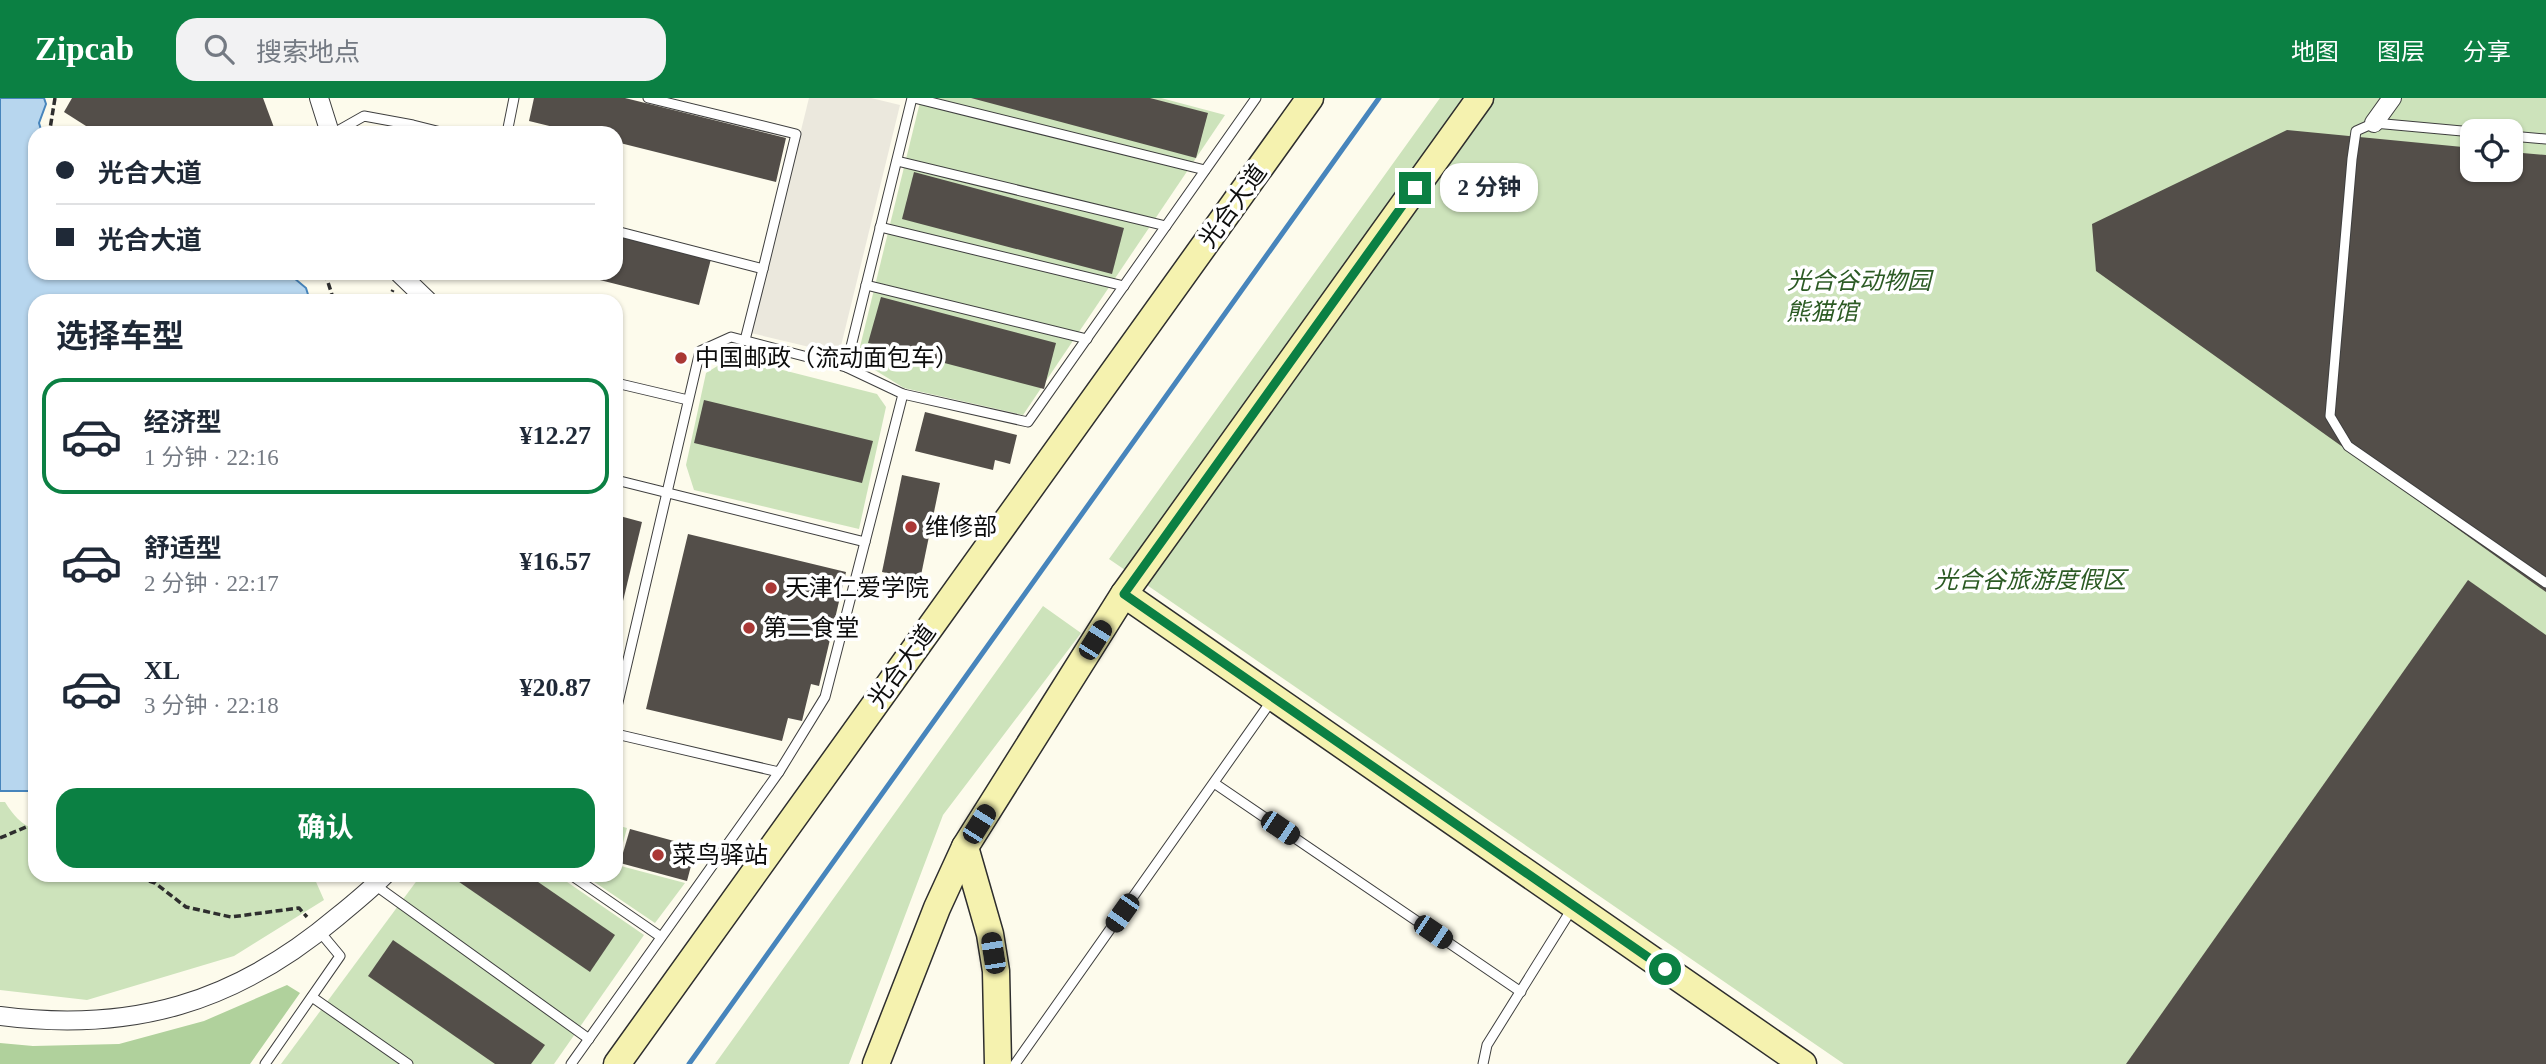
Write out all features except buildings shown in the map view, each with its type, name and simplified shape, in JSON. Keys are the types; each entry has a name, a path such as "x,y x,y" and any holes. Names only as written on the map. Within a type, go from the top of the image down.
{"street":[{"path":"319,98 329,126"},
{"name":"光合大道","path":"617,1064 1310,98"},
{"path":"876,1064 937,908 965,847 1124,594 1480,98"},
{"path":"2374,123 2392,98"},
{"path":"406,280 421,294"},
{"path":"1124,594 1803,1064"},
{"path":"965,847 992,946 999,1018 998,1064"},
{"path":"0,1016 89,1021 139,1015 204,998 257,975 320,932 378,882"}],"lane":[{"path":"508,126 514,98"},
{"path":"648,98 796,134 745,340"},
{"path":"846,367 913,98 1205,170"},
{"path":"623,681 699,351 731,337 745,340 846,367 903,394 1028,422 1255,98"},
{"path":"345,126 364,116 412,126"},
{"path":"2460,131 2374,123 2356,131 2330,416 2348,446 2546,583"},
{"path":"2523,136 2546,139"},
{"path":"897,161 1166,226"},
{"path":"880,227 1124,286"},
{"path":"623,233 763,269"},
{"path":"866,285 1087,339"},
{"path":"623,385 688,400"},
{"path":"571,1064 779,772 825,697 903,394"},
{"path":"623,482 865,542"},
{"path":"1015,1064 1273,698"},
{"path":"623,736 779,772"},
{"path":"1214,783 1521,992"},
{"path":"383,882 589,1038"},
{"path":"581,882 661,937"},
{"path":"1483,1064 1487,1045 1574,906"},
{"path":"265,1064 340,957 320,932"},
{"path":"312,997 408,1064"}],"path":[{"path":"51,126 55,98"},
{"path":"0,838 26,827"},
{"path":"152,882 186,907 231,917 299,908 320,932"}],"green space":[{"path":"921,98 1161,98 1225,115 1023,415 904,388 857,359"},
{"name":"光合谷旅游度假区","path":"1440,98 2546,98 2546,1064 1844,1064 1109,559"},
{"path":"732,357 877,394 886,407 859,529 694,490 686,465 706,373"},
{"path":"1043,606 1081,633 943,815 849,1064 715,1064"},
{"path":"0,802 5,802 18,819 28,826 28,882 316,882 324,900 234,956 87,1000 0,990"},
{"path":"623,827 627,828 623,843"},
{"path":"623,867 685,883 655,923 594,882 623,882"},
{"path":"416,882 567,882 644,935 554,1064 281,1064"},
{"path":"287,985 300,993 250,1064 0,1064 0,1043 33,1046 119,1044 204,1021"}],"shaded area":[{"path":"809,98 871,98 900,105 839,354 751,333"}],"water":[{"path":"0,98 44,98 46,104 40,126 28,126 28,280 296,280 306,288 308,294 28,294 28,791 0,791"}],"waterway":[{"path":"689,1064 1379,98"}],"place":[{"name":"中国邮政（流动面包车）","path":"681,358"},
{"name":"维修部","path":"911,527"},
{"name":"天津仁爱学院","path":"771,588"},
{"name":"第二食堂","path":"749,628"},
{"name":"菜鸟驿站","path":"658,855"}],"route":[{"path":"1415,188 1124,594 1665,969"}],"park label":[{"name":"光合谷动物园","path":"1859,281"},
{"name":"熊猫馆","path":"1822,312"}]}
